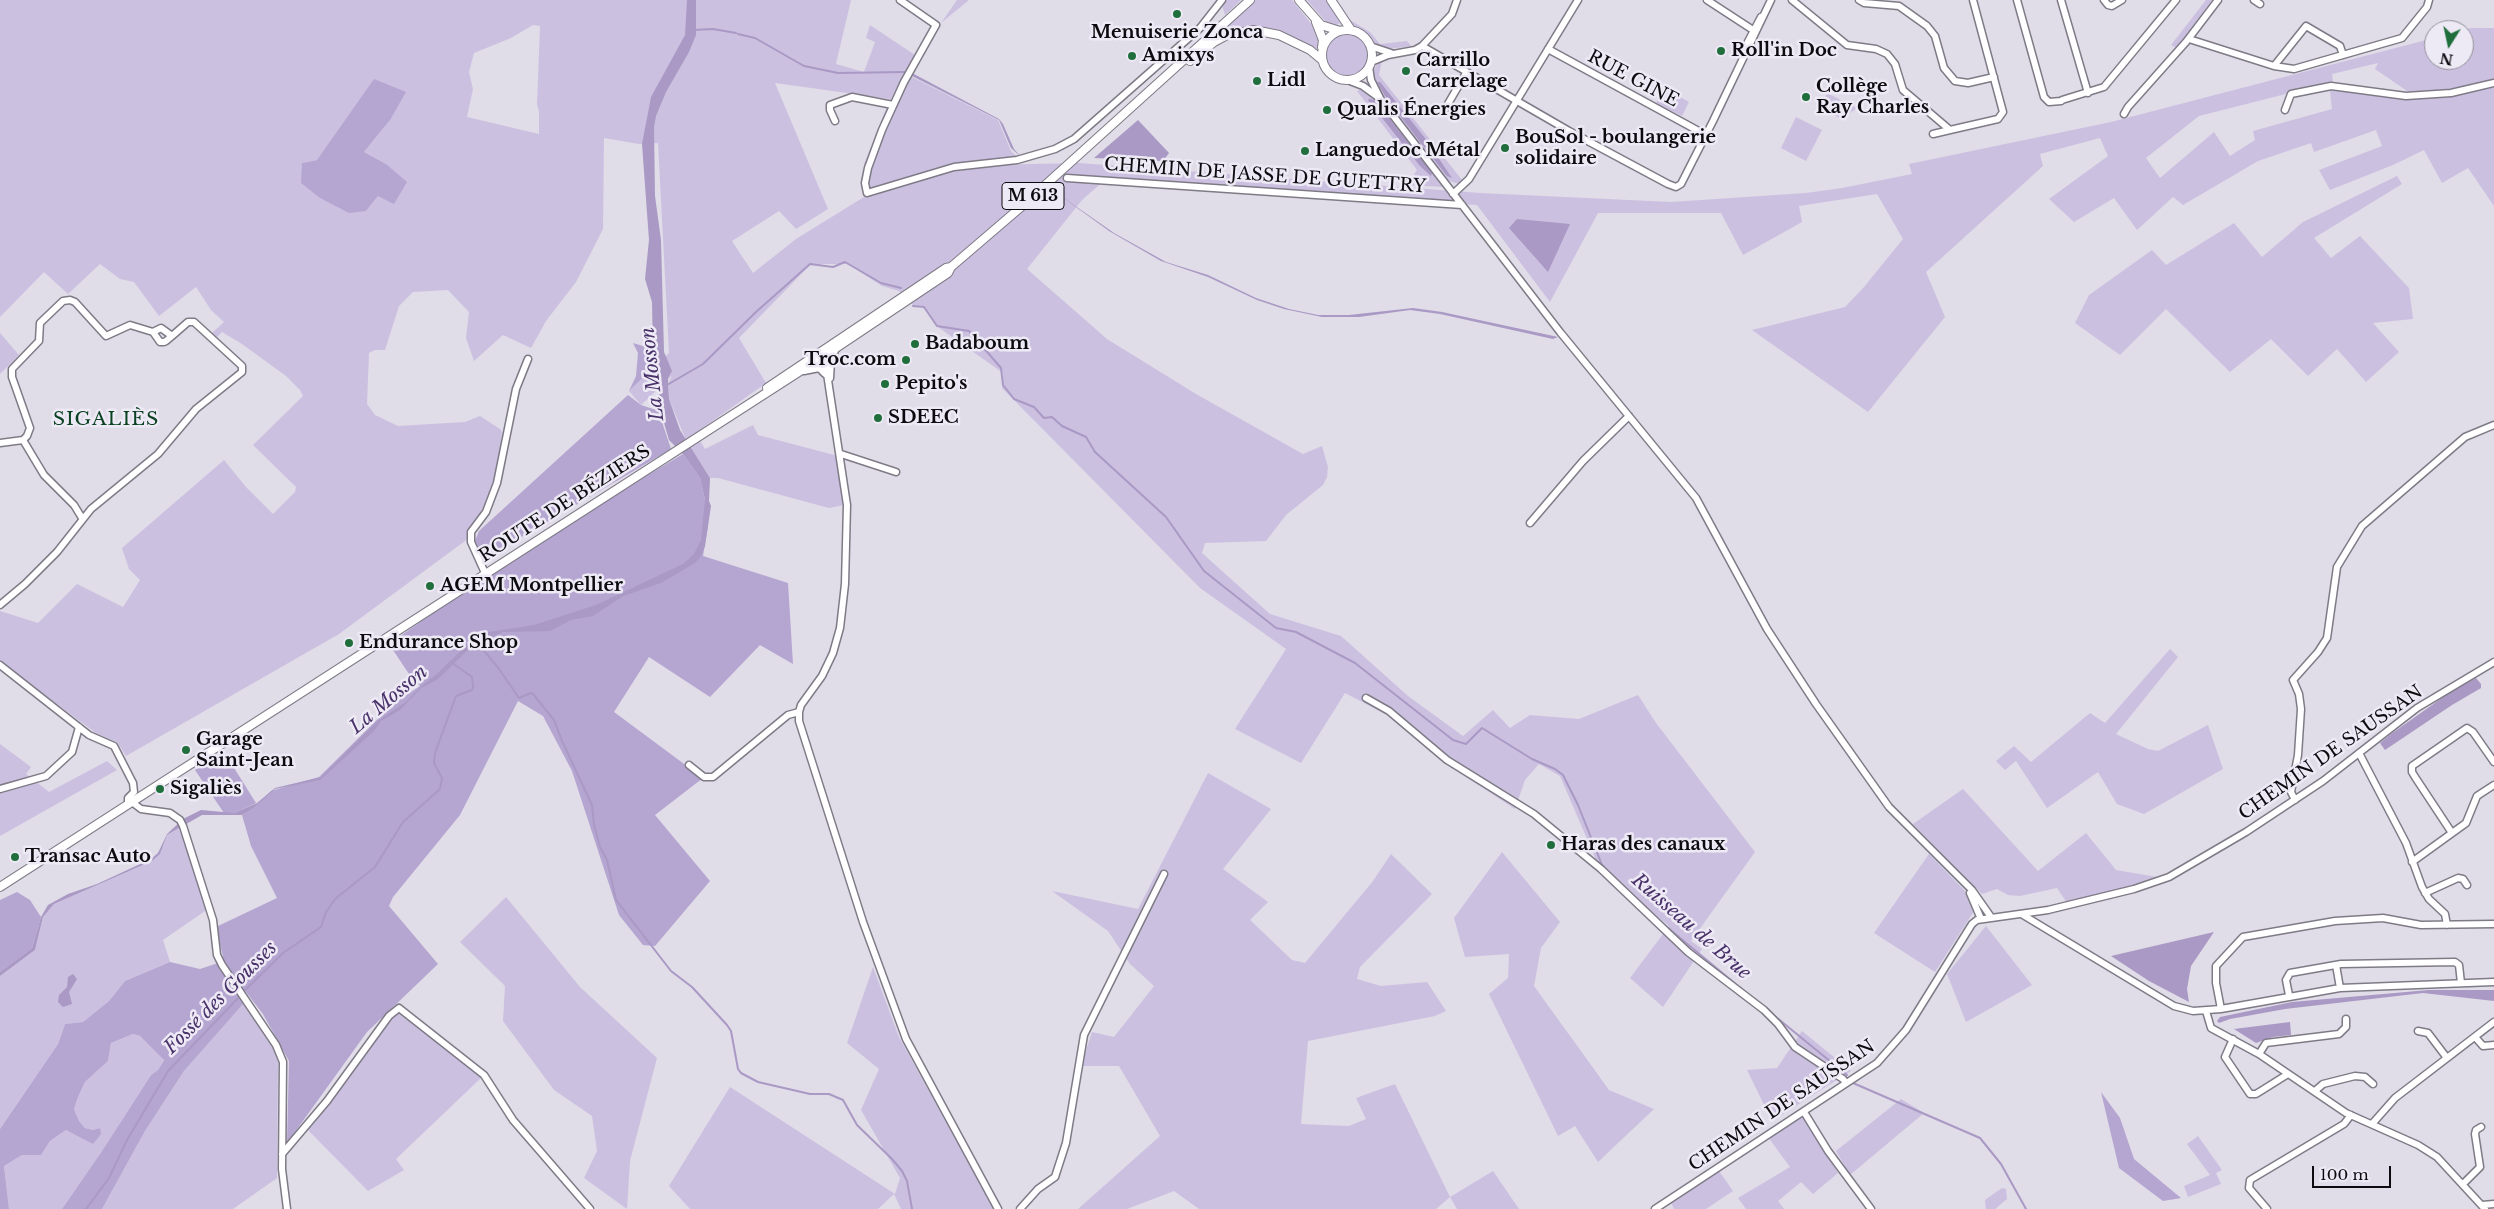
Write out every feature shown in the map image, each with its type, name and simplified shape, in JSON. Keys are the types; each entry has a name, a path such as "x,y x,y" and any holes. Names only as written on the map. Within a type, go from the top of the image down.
{"main road":[{"name":"M 613","path":"746,405 797,374 948,273 951,267 1250,0"},
{"path":"1299,0 1326,28 1340,31 1350,30"},
{"path":"1313,16 1321,33 1322,60 1327,72 1334,77 1350,81 1364,74 1370,65 1370,46 1366,38 1350,30 1331,0"},
{"name":"M 613","path":"1113,124 1208,46 1227,35 1242,30 1265,31 1310,50 1322,60"},
{"path":"1322,48 1326,40 1340,31"},
{"name":"M 613","path":"746,405 767,387 826,355 946,268 951,267"},
{"name":"ROUTE DE BÉZIERS","path":"0,887 746,405"}],"street":[{"path":"900,0 936,25 893,105 868,168 865,183 867,193 954,167 1016,160 1055,149 1074,139 1200,28 1222,0"},
{"path":"1457,0 1452,14 1422,46 1415,50 1395,54 1370,65 1371,80 1381,100 1587,366 1696,498 1767,629 1816,704 1889,807 1972,890 1991,917"},
{"path":"1453,194 1469,179 1578,0"},
{"path":"1707,0 1754,30"},
{"path":"1706,132 1709,120 1771,0"},
{"path":"1859,0 1864,3 1900,6 1928,26 1935,36 1944,68 1955,81 1968,84 1994,77"},
{"path":"1933,134 2002,116 1994,77 1973,0"},
{"path":"2017,0 2047,101 2053,103 2104,87 2176,0"},
{"path":"2061,0 2088,93"},
{"path":"2104,0 2108,5 2112,6 2122,0"},
{"path":"2124,114 2128,107 2189,39 2218,0"},
{"path":"2189,39 2274,66 2294,69 2402,38 2427,6 2429,0"},
{"path":"1796,1 1847,45 1876,49 1888,54 1895,64 1903,90 1950,130"},
{"path":"1422,46 1516,101 1676,187 1680,184 1761,25 1766,10"},
{"path":"2274,66 2302,28 2306,26 2340,46 2342,55"},
{"path":"1370,46 1395,54"},
{"name":"RUE GINE","path":"1548,49 1706,132"},
{"path":"1444,110 1466,73"},
{"path":"1350,81 1368,89 1381,100"},
{"path":"2285,110 2291,94 2332,86 2406,96 2451,93 2494,83"},
{"path":"835,121 830,105 852,97 893,105"},
{"name":"CHEMIN DE JASSE DE GUETTRY","path":"1067,178 1462,205"},
{"path":"0,442 23,440 27,436 30,428 14,382 12,370 39,341 40,323 63,301 70,300 86,312 106,336 126,326 134,326 153,332 161,328 172,336"},
{"path":"0,605 25,584 57,552 82,518 110,492 161,452 196,409 242,372 242,366 194,322 188,322 162,342 155,337 153,332"},
{"path":"826,355 847,505 845,584 840,628 832,653 798,712 804,742 862,922 906,1039 998,1209"},
{"path":"485,573 471,542 471,532 486,512 497,483 516,389 528,359"},
{"path":"797,374 819,368 823,370 830,387"},
{"path":"1530,523 1583,462 1629,416"},
{"path":"2295,800 2292,792 2301,709 2299,694 2293,680 2318,652 2326,638 2337,567 2362,526 2461,440 2494,425"},
{"path":"23,440 44,475 74,505 82,518"},
{"path":"840,454 896,472"},
{"name":"CHEMIN DE SAUSSAN","path":"1655,1209 1877,1063 1906,1030 1972,924 1981,919 1991,917 2028,917 2041,912 2134,889 2169,877 2295,800 2418,708 2494,662"},
{"path":"0,666 89,735 110,742 116,748 133,784 134,792 128,798 130,803 141,809 170,813 182,823 213,920 217,955 276,1045 282,1062 282,1154 286,1209"},
{"path":"1366,698 1389,711 1447,760 1534,814 1602,869 1688,952 1764,1010 1778,1024 1795,1047 1843,1079 1846,1083"},
{"path":"689,765 704,777 713,777 788,714 798,712"},
{"path":"0,789 46,776 72,752 80,727"},
{"path":"2452,833 2412,772 2412,766 2467,728 2473,732 2494,762"},
{"path":"2358,753 2379,796 2400,830 2425,893 2445,914 2447,925"},
{"path":"2412,862 2468,821 2477,796 2494,785"},
{"path":"1020,1209 1055,1176 1066,1143 1084,1035 1164,874"},
{"path":"1958,878 1971,896 1981,919"},
{"path":"2425,893 2458,878 2463,879 2467,885"},
{"path":"2028,917 2041,912"},
{"path":"2028,917 2174,1006 2206,1011 2289,995 2340,988 2494,982"},
{"path":"2221,1009 2216,983 2216,966 2243,937 2336,921 2383,918 2421,925 2494,924"},
{"path":"2289,995 2286,980 2290,974 2336,965 2455,962 2459,965 2461,983"},
{"path":"2336,965 2340,988"},
{"path":"282,1154 327,1101 388,1016 399,1008 484,1075 513,1120 590,1209"},
{"path":"2206,1011 2212,1028 2259,1054 2351,1115 2428,1151 2444,1162 2464,1183 2482,1208 2494,1204"},
{"path":"2259,1054 2266,1043 2338,1034 2346,1027 2346,1019"},
{"path":"2372,1124 2395,1098 2494,1022"},
{"path":"2418,1030 2428,1033 2447,1058"},
{"path":"2475,1037 2483,1046 2494,1045"},
{"path":"2233,1039 2225,1057 2250,1094 2256,1094 2288,1074"},
{"path":"2314,1091 2323,1084 2355,1076 2365,1077 2373,1084"},
{"path":"1804,1112 1828,1150 1871,1209"},
{"path":"2267,1209 2258,1206 2248,1183 2344,1124 2351,1115"},
{"path":"2464,1183 2480,1167 2475,1134 2476,1130 2481,1127"}],"shaded area":[{"path":"0,0 851,0 836,64 864,72 875,42 866,38 870,25 915,55 891,99 899,97 910,76 998,120 1011,151 1018,158 952,164 864,192 864,164 890,99 775,83 828,209 796,229 779,211 732,241 753,273 796,239 864,197 942,173 986,165 1079,163 1480,193 1671,202 1806,193 1912,174 1909,164 2111,122 2424,41 2424,70 2474,70 2474,28 2494,28 2494,206 2468,168 2442,183 2424,150 2393,165 2330,190 2319,170 2382,146 2376,130 2314,152 2311,143 2258,161 2183,205 2173,197 2137,230 2114,198 2074,222 2049,199 2108,156 2100,138 2040,154 2043,166 1926,272 1945,317 1868,412 1752,330 1845,307 1864,287 1903,239 1877,194 1799,206 1802,222 1743,255 1721,213 1598,213 1550,302 1477,205 1107,178 1082,200 1027,269 1107,339 1196,394 1303,454 1322,446 1328,467 1327,477 1323,485 1286,515 1266,541 1205,543 1202,553 1270,614 1341,636 1408,696 1463,736 1493,710 1510,728 1530,715 1579,719 1638,695 1656,723 1755,852 1691,941 1702,949 1663,1007 1630,978 1669,926 1638,901 1597,862 1560,776 1539,764 1525,780 1515,809 1443,762 1387,715 1345,693 1301,763 1235,729 1286,649 1200,588 1002,388 1003,373 938,327 922,306 914,306 899,291 882,286 848,264 811,264 739,338 766,383 686,440 669,399 669,382 672,376 641,405 629,391 669,353 658,143 639,144 604,138 603,229 576,282 546,321 531,348 503,335 474,361 466,338 469,312 448,290 413,292 399,306 385,350 375,350 369,353 367,404 375,415 398,426 465,422 480,416 502,432 497,483 486,512 465,541 339,634 126,756 117,742 96,733 0,662 0,611 38,623 77,584 123,607 140,580 129,569 122,548 224,460 246,487 273,514 295,492 296,487 253,445 303,396 300,390 286,376 242,344 222,332 217,337 212,333 224,322 211,310 196,287 159,316 134,282 120,279 100,264 68,294 44,272 0,317","holes":["533,25 540,26 537,104 539,134 467,117 473,89 469,72 474,53 511,38","2378,63 2375,69 2410,93 2333,82 2332,74","2329,83 2332,109 2253,131 2255,140 2230,156 2214,132 2160,178 2146,158 2199,116","390,120 364,152 386,164 378,196 366,211 320,198 302,163 317,160"]},
{"path":"687,0 696,0 696,35 689,52 666,92 656,116 654,127 655,196 661,240 664,352 672,371 668,378 669,399 680,430 710,478 709,501 711,506 705,546 701,556 695,563 661,583 623,596 593,616 571,620 550,631 503,632 473,645 437,680 421,688 400,710 381,721 374,731 320,780 275,789 250,811 242,815 202,815 167,835 160,854 152,861 54,904 43,917 35,950 0,976 0,972 32,948 41,917 48,905 68,894 97,884 151,859 158,853 167,834 183,819 201,810 234,813 257,803 275,788 321,777 376,722 407,701 471,641 489,632 534,625 596,605 683,564 694,554 701,540 705,500 700,478 683,454 669,440 660,409 659,385 653,351 652,302 645,279 649,240 642,144 651,97 685,35"},
{"path":"957,0 969,0 941,23"},
{"path":"1226,0 1241,0 1225,15 1222,5"},
{"path":"1254,0 1292,0 1313,26 1318,38 1317,49 1266,28 1234,30 1218,36 1217,34 1220,31"},
{"path":"1307,0 1327,0 1340,23 1335,26 1327,23"},
{"path":"2206,0 2212,0 2176,48 2171,45"},
{"path":"1342,7 1350,20 1370,32 1380,44 1407,41 1411,46 1389,49 1377,47 1369,35 1351,26 1340,8"},
{"path":"1347,34 1362,40 1368,55 1362,70 1347,76 1332,70 1326,55 1332,40"},
{"path":"1382,60 1379,75 1462,180 1459,184 1446,180 1383,97 1374,80 1373,69"},
{"path":"912,73 999,119 1014,149 1021,157 1011,148 999,120 910,75"},
{"path":"374,79 406,92 390,120 364,152 386,164 407,182 394,204 378,196 366,211 349,213 320,198 301,183 302,163 317,160"},
{"path":"1377,82 1380,82 1425,138 1452,178 1447,176 1420,142 1385,96"},
{"path":"1664,88 1689,102 1682,116 1656,103"},
{"path":"1363,89 1377,101 1445,187 1407,185 1417,170 1357,91"},
{"path":"1827,93 1857,108 1842,119 1820,108"},
{"path":"1369,99 1374,100 1385,113 1432,173 1431,176 1420,166"},
{"path":"1796,117 1822,130 1806,161 1781,148"},
{"path":"1138,120 1169,153 1163,161 1094,158"},
{"path":"2397,176 2402,184 2314,238 2331,258 2360,236 2409,288 2413,319 2373,323 2399,352 2366,382 2337,349 2308,376 2271,339 2230,372 2166,309 2120,355 2075,323 2089,295 2152,250 2166,265 2234,223 2262,257 2303,222"},
{"path":"1051,189 1114,233 1166,262 1208,275 1256,298 1289,309 1318,315 1349,315 1413,308 1442,312 1558,337 1553,339 1440,314 1410,310 1359,317 1322,317 1284,309 1257,300 1208,277 1161,261 1109,231"},
{"path":"1517,219 1570,224 1548,272 1509,228"},
{"path":"0,333 19,355 0,374"},
{"path":"633,343 643,346 653,343 654,367 629,391 636,376 638,353"},
{"path":"628,395 641,405 662,412 661,419 671,449 484,559 475,541 479,531"},
{"path":"753,425 758,435 838,456 844,505 829,508 718,478 710,478 690,446 699,439 705,449"},
{"path":"683,454 700,478 705,500 708,526 703,556 788,583 793,664 760,645 710,697 649,657 614,712 703,778 655,815 710,881 655,946 643,945 619,915 572,771 543,716 518,701 460,815 393,897 389,906 438,964 367,1032 287,1143 289,1061 263,1014 225,965 216,927 277,898 251,846 242,815 250,811 271,791 319,777 393,704 420,686 409,674 389,644 485,573"},
{"path":"2170,649 2178,657 2116,734 2148,749 2158,751 2208,725 2223,769 2144,814 2117,804 2098,772 2047,808 2016,761 2005,770 1996,761 2014,746 2031,762 2090,713 2105,723"},
{"path":"2476,678 2481,684 2481,688 2385,750 2380,743 2391,734 2449,693"},
{"path":"0,744 31,767 26,774 49,792 107,761 117,770 0,836"},
{"path":"224,752 256,803 234,813 224,813 195,770"},
{"path":"1208,773 1271,809 1223,869 1268,902 1250,920 1292,960 1305,963 1373,881 1391,854 1432,894 1360,967 1357,979 1381,986 1427,982 1446,1011 1435,1016 1308,1041 1301,1124 1349,1126 1366,1119 1356,1098 1395,1084 1450,1197 1436,1209 1199,1209 1174,1191 1127,1209 1078,1209 1160,1136 1119,1066 1081,1066 1092,1032 1114,1037 1154,986 1130,964 1108,931 1052,891 1138,909"},
{"path":"1963,789 2038,871 2086,833 2116,870 2157,877 2108,893 2067,903 2057,888 2020,896 2008,895 1997,889 1982,894 1913,824"},
{"path":"180,828 208,909 163,940 170,962 125,981 109,1001 83,1022 65,1024 58,1044 0,1129 0,976 35,950 43,917 54,904 152,861 160,854 167,835"},
{"path":"1502,852 1560,922 1541,948 1534,986 1609,1090 1654,1109 1598,1162 1575,1126 1558,1136 1489,994 1508,978 1509,954 1465,957 1454,918"},
{"path":"1929,854 1965,891 1974,911 1935,972 1874,933"},
{"path":"17,892 30,900 41,917 32,948 0,972 0,900"},
{"path":"506,897 580,987 657,1058 630,1161 627,1209 584,1178 597,1151 592,1116 554,1090 503,1021 505,986 460,942"},
{"path":"1986,926 2032,985 1966,1022 1947,974"},
{"path":"2214,932 2191,966 2187,989 2189,1002 2149,981 2111,956"},
{"path":"170,962 200,969 218,963 244,1003 184,1071 145,1131 102,1209 62,1209 151,1075 158,1070 164,1060 140,1036 133,1034 111,1043 108,1061 85,1082 74,1109 79,1121 85,1128 93,1130 100,1128 101,1134 93,1144 66,1130 50,1141 41,1155 22,1155 4,1166 9,1209 0,1209 0,1129 58,1044 65,1024 83,1022 109,1001 125,981"},
{"path":"873,967 899,1037 994,1209 901,1209 894,1194 878,1209 690,1209 669,1186 730,1087 895,1194 900,1178 861,1110 879,1069 847,1043"},
{"path":"73,974 77,979 69,992 72,1004 63,1007 58,1002 59,995 67,987 68,977"},
{"path":"2429,990 2494,990 2494,1001 2423,993 2285,1009 2230,1019 2219,1023 2217,1021 2220,1017 2292,1002"},
{"path":"244,1003 272,1044 278,1062 277,1178 233,1209 102,1209 145,1131 184,1071"},
{"path":"394,1014 404,1014 482,1077 396,1159 404,1170 368,1191 307,1129"},
{"path":"2290,1022 2291,1035 2273,1037 2256,1043 2234,1029"},
{"path":"1802,1031 1851,1071 1772,1121 1747,1070 1777,1068"},
{"path":"133,1034 140,1036 164,1059 158,1070 151,1075 62,1209 9,1209 4,1166 22,1155 41,1155 50,1141 66,1130 93,1143 100,1128 93,1130 85,1128 79,1121 74,1109 78,1097 85,1082 108,1061 111,1043"},
{"path":"2101,1092 2120,1118 2134,1159 2181,1198 2163,1201 2119,1168"},
{"path":"1901,1099 1924,1113 1850,1175 1836,1151"},
{"path":"1802,1115 1838,1173 1813,1194 1801,1182 1778,1201 1784,1209 1746,1209 1738,1198 1790,1167 1768,1137"},
{"path":"2198,1136 2222,1170 2216,1173 2221,1184 2188,1197 2184,1186 2210,1175 2187,1144"},
{"path":"1493,1171 1519,1209 1457,1209 1450,1197"},
{"path":"1719,1171 1733,1191 1706,1209 1674,1209 1671,1203"},
{"path":"2002,1188 2006,1189 2007,1199 1995,1209 1986,1209 1985,1200"}],"waterway":[{"path":"693,30 713,29 736,33"},
{"path":"738,34 755,38 804,66 838,73 905,72"},
{"name":"Ruisseau de Brue","path":"667,385 703,364 756,312 810,264 833,267 845,262 881,283 901,288"},
{"name":"Ruisseau de Brue","path":"913,306 924,307 937,326 969,331 1001,368 1003,385 1014,399 1034,407 1044,418 1052,417 1062,426 1086,437 1095,452 1166,517 1204,571 1276,628 1296,632 1355,663 1453,740 1466,744 1482,728 1532,759 1555,769 1563,775 1578,805 1602,865 1609,873"},
{"path":"475,644 486,653 519,698 531,693 533,694 554,720 592,805 594,825 600,847 607,860 616,900 671,971 692,987 727,1025 731,1031 738,1069 741,1073 758,1082 810,1094 829,1094 843,1100 857,1125 902,1171 907,1181 912,1209"},
{"name":"Fossé des Gousses","path":"243,992 283,953 321,927 326,912 335,899 375,867 403,822 440,789 442,778 434,763 435,753 456,696 472,690 473,687 472,677 452,663"},
{"name":"Ruisseau de Brue","path":"1662,923 1743,990"},
{"name":"Fossé des Gousses","path":"86,1209 109,1178 127,1140 168,1071 240,996"},
{"name":"Ruisseau de Brue","path":"1771,1013 1847,1075"},
{"name":"Ruisseau de Brue","path":"1853,1083 1980,1138 2001,1164 2026,1209"}],"place":[{"name":"Menuiserie Zonca","path":"1177,14"},
{"name":"Roll'in Doc","path":"1721,51"},
{"name":"Amixys","path":"1132,56"},
{"name":"Carrillo Carrelage","path":"1406,71"},
{"name":"Lidl","path":"1257,81"},
{"name":"Collège Ray Charles","path":"1806,97"},
{"name":"Qualis Énergies","path":"1327,110"},
{"name":"BouSol - boulangerie solidaire","path":"1505,148"},
{"name":"Languedoc Métal","path":"1305,151"},
{"name":"Badaboum","path":"915,344"},
{"name":"Troc.com","path":"906,360"},
{"name":"Pepito's","path":"885,384"},
{"name":"SDEEC","path":"878,418"},
{"name":"AGEM Montpellier","path":"430,586"},
{"name":"Endurance Shop","path":"349,643"},
{"name":"Garage Saint-Jean","path":"186,750"},
{"name":"Sigaliès","path":"160,789"},
{"name":"Haras des canaux","path":"1551,845"},
{"name":"Transac Auto","path":"15,857"}],"district":[{"name":"SIGALIÈS","path":"106,420"}],"water label":[{"name":"La Mosson","path":"653,374"},
{"name":"La Mosson","path":"389,700"}]}
